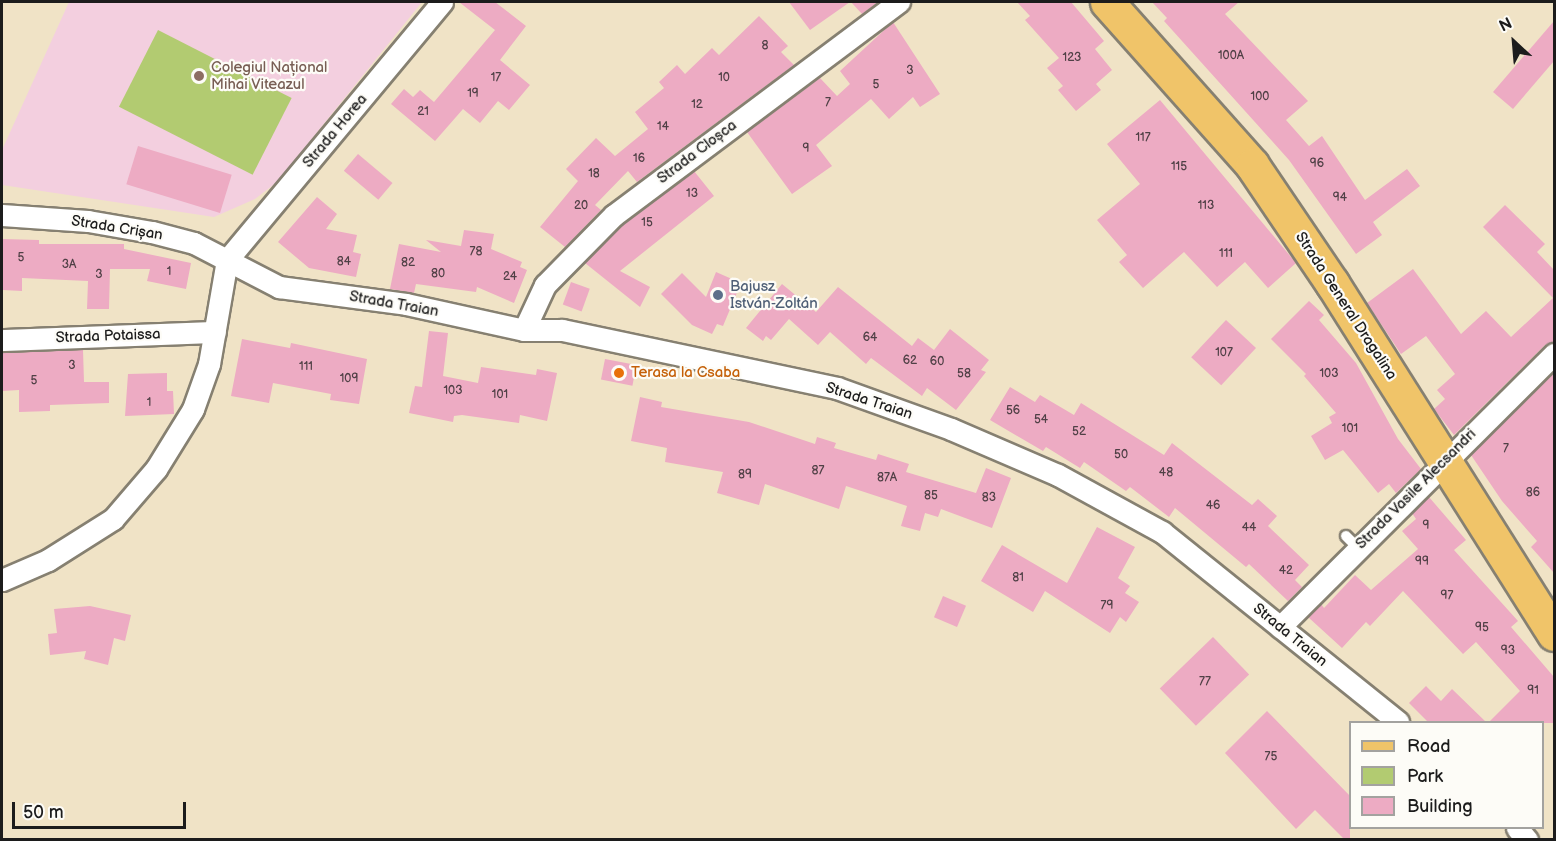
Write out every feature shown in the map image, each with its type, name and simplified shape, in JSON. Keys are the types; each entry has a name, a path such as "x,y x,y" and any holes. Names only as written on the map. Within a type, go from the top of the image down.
{"main road":[{"name":"Strada General Dragalina","path":"1107,2 1252,165 1445,460 1554,634"}],"street":[{"name":"Strada Horea","path":"227,260 442,2"},
{"name":"Strada Cloșca","path":"524,330 545,285 614,215 899,2"},
{"name":"Strada Crișan","path":"2,215 88,221 152,232 194,243 227,260"},
{"name":"Strada Traian","path":"227,260 279,287 406,304 524,330 562,330 837,388 951,429 1058,475 1162,532 1396,721"},
{"path":"2,580 48,560 120,511 156,469 193,409 215,332 227,260"},
{"name":"Strada Potaissa","path":"2,340 215,332"},
{"name":"Strada Vasile Alecsandri","path":"1280,627 1352,542 1445,460 1554,354"}],"shaded area":[{"name":"Colegiul Național Mihai Viteazul","path":"69,2 422,2 277,182 255,199 214,217 2,185 2,150"}],"green space":[{"path":"158,30 292,98 253,175 119,107"}],"building":[{"path":"459,2 495,2 526,26 500,60 530,85 509,110 498,101 480,123 463,109 435,141 391,104 404,89 413,97 420,90 434,102 495,30"},
{"path":"789,2 850,2 810,30"},
{"path":"851,2 878,2 862,14"},
{"path":"1017,2 1071,2 1104,41 1095,49 1112,70 1096,84 1101,90 1076,111 1058,90 1063,86 1047,68 1059,58 1025,20 1030,16"},
{"path":"1152,2 1239,2 1225,14 1308,101 1286,120 1309,146 1322,136 1365,200 1407,169 1420,186 1373,222 1382,235 1356,254 1289,160 1164,21 1167,18"},
{"path":"759,16 788,46 781,52 794,65 637,182 628,171 595,205 601,210 565,247 540,227 578,181 566,169 596,138 615,156 648,129 635,112 664,88 659,82 677,65 685,74 712,48 719,55"},
{"path":"1554,21 1554,61 1513,109 1493,92"},
{"path":"893,22 940,94 920,107 913,97 889,119 871,99 816,145 832,166 792,194 747,132 820,78 837,96 850,84 840,71"},
{"path":"1160,100 1296,263 1268,288 1245,262 1217,287 1184,252 1143,288 1119,262 1127,255 1097,220 1140,184 1107,144"},
{"path":"138,146 232,175 220,213 126,184"},
{"path":"358,154 392,183 378,200 344,171"},
{"path":"694,171 714,196 620,271 650,287 640,307 585,263 621,226"},
{"path":"317,197 337,214 326,229 357,235 353,252 361,254 356,277 309,268 278,242"},
{"path":"1505,205 1545,244 1537,252 1554,270 1554,342 1545,345 1454,435 1434,409 1445,399 1437,390 1455,374 1426,336 1401,354 1367,303 1413,269 1461,334 1486,311 1511,337 1553,298 1483,227"},
{"path":"464,230 494,234 491,249 522,262 520,267 527,270 514,303 477,287 476,292 416,284 414,293 390,289 399,244 441,252 426,240 461,246"},
{"path":"2,239 39,240 39,244 124,244 124,249 191,263 186,289 147,281 150,269 110,269 109,309 87,309 88,281 22,278 22,291 3,290"},
{"path":"716,272 741,283 723,326 717,324 712,334 692,325 661,294 682,273 706,297"},
{"path":"571,282 590,289 582,311 563,305"},
{"path":"782,284 816,312 838,287 912,346 918,338 934,350 950,329 989,360 981,370 986,372 956,410 927,388 922,396 871,358 866,364 830,332 818,345 789,319 771,340 766,336 763,341 746,328"},
{"path":"1309,301 1324,315 1319,320 1356,363 1398,439 1421,469 1396,493 1389,484 1378,493 1343,450 1325,460 1311,436 1332,423 1329,417 1336,413 1304,376 1306,374 1271,339"},
{"path":"1226,320 1256,348 1221,385 1191,357"},
{"path":"429,331 448,333 443,376 478,383 481,367 536,375 537,369 557,373 547,421 520,415 519,423 462,415 454,416 453,422 409,413 415,386 422,387"},
{"path":"242,339 290,348 291,343 367,359 359,404 330,400 331,394 273,383 269,403 231,396"},
{"path":"83,350 84,382 109,382 109,403 50,405 50,411 19,412 19,390 2,391 2,353"},
{"name":"Terasa la Csaba","path":"605,359 636,365 632,386 601,380"},
{"path":"1554,372 1554,573 1531,547 1537,541 1502,501 1471,455"},
{"path":"167,373 167,391 173,391 174,414 125,416 128,374"},
{"path":"1010,387 1035,402 1040,395 1074,415 1081,403 1164,455 1172,443 1252,505 1258,499 1277,516 1268,526 1309,565 1295,580 1302,587 1288,601 1249,564 1246,567 1175,508 1169,517 1130,487 1126,491 1084,462 1080,468 1046,447 1043,451 990,420"},
{"path":"640,397 662,402 661,407 749,422 815,444 817,437 836,443 834,448 876,460 878,454 909,464 906,472 976,493 986,468 1011,478 992,528 941,509 938,517 925,513 920,531 901,526 907,506 846,486 839,509 765,484 759,505 717,493 723,472 665,462 667,448 631,441"},
{"path":"1429,497 1466,540 1454,550 1518,621 1511,627 1554,677 1554,723 1490,721 1520,691 1476,642 1463,654 1403,591 1370,626 1366,622 1342,648 1308,617 1321,604 1324,608 1355,575 1371,590 1418,549 1402,531 1416,519 1412,513"},
{"path":"1097,527 1135,547 1118,578 1130,586 1125,593 1139,602 1126,622 1120,617 1110,633 1045,591 1033,612 981,581 1002,545 1067,583"},
{"path":"943,596 966,606 957,627 934,617"},
{"path":"90,606 131,615 125,641 114,638 108,665 84,659 86,651 50,655 48,634 57,633 54,609"},
{"path":"1213,637 1249,674 1196,726 1160,688"},
{"path":"1426,686 1441,701 1452,689 1485,721 1427,721 1409,703"},
{"path":"1267,711 1349,795 1350,840 1345,840 1315,810 1296,829 1225,753"}],"place":[{"name":"Colegiul Național Mihai Viteazul","path":"199,76"},
{"name":"Bajusz István-Zoltán","path":"718,295"},
{"name":"Terasa la Csaba","path":"619,373"}]}
